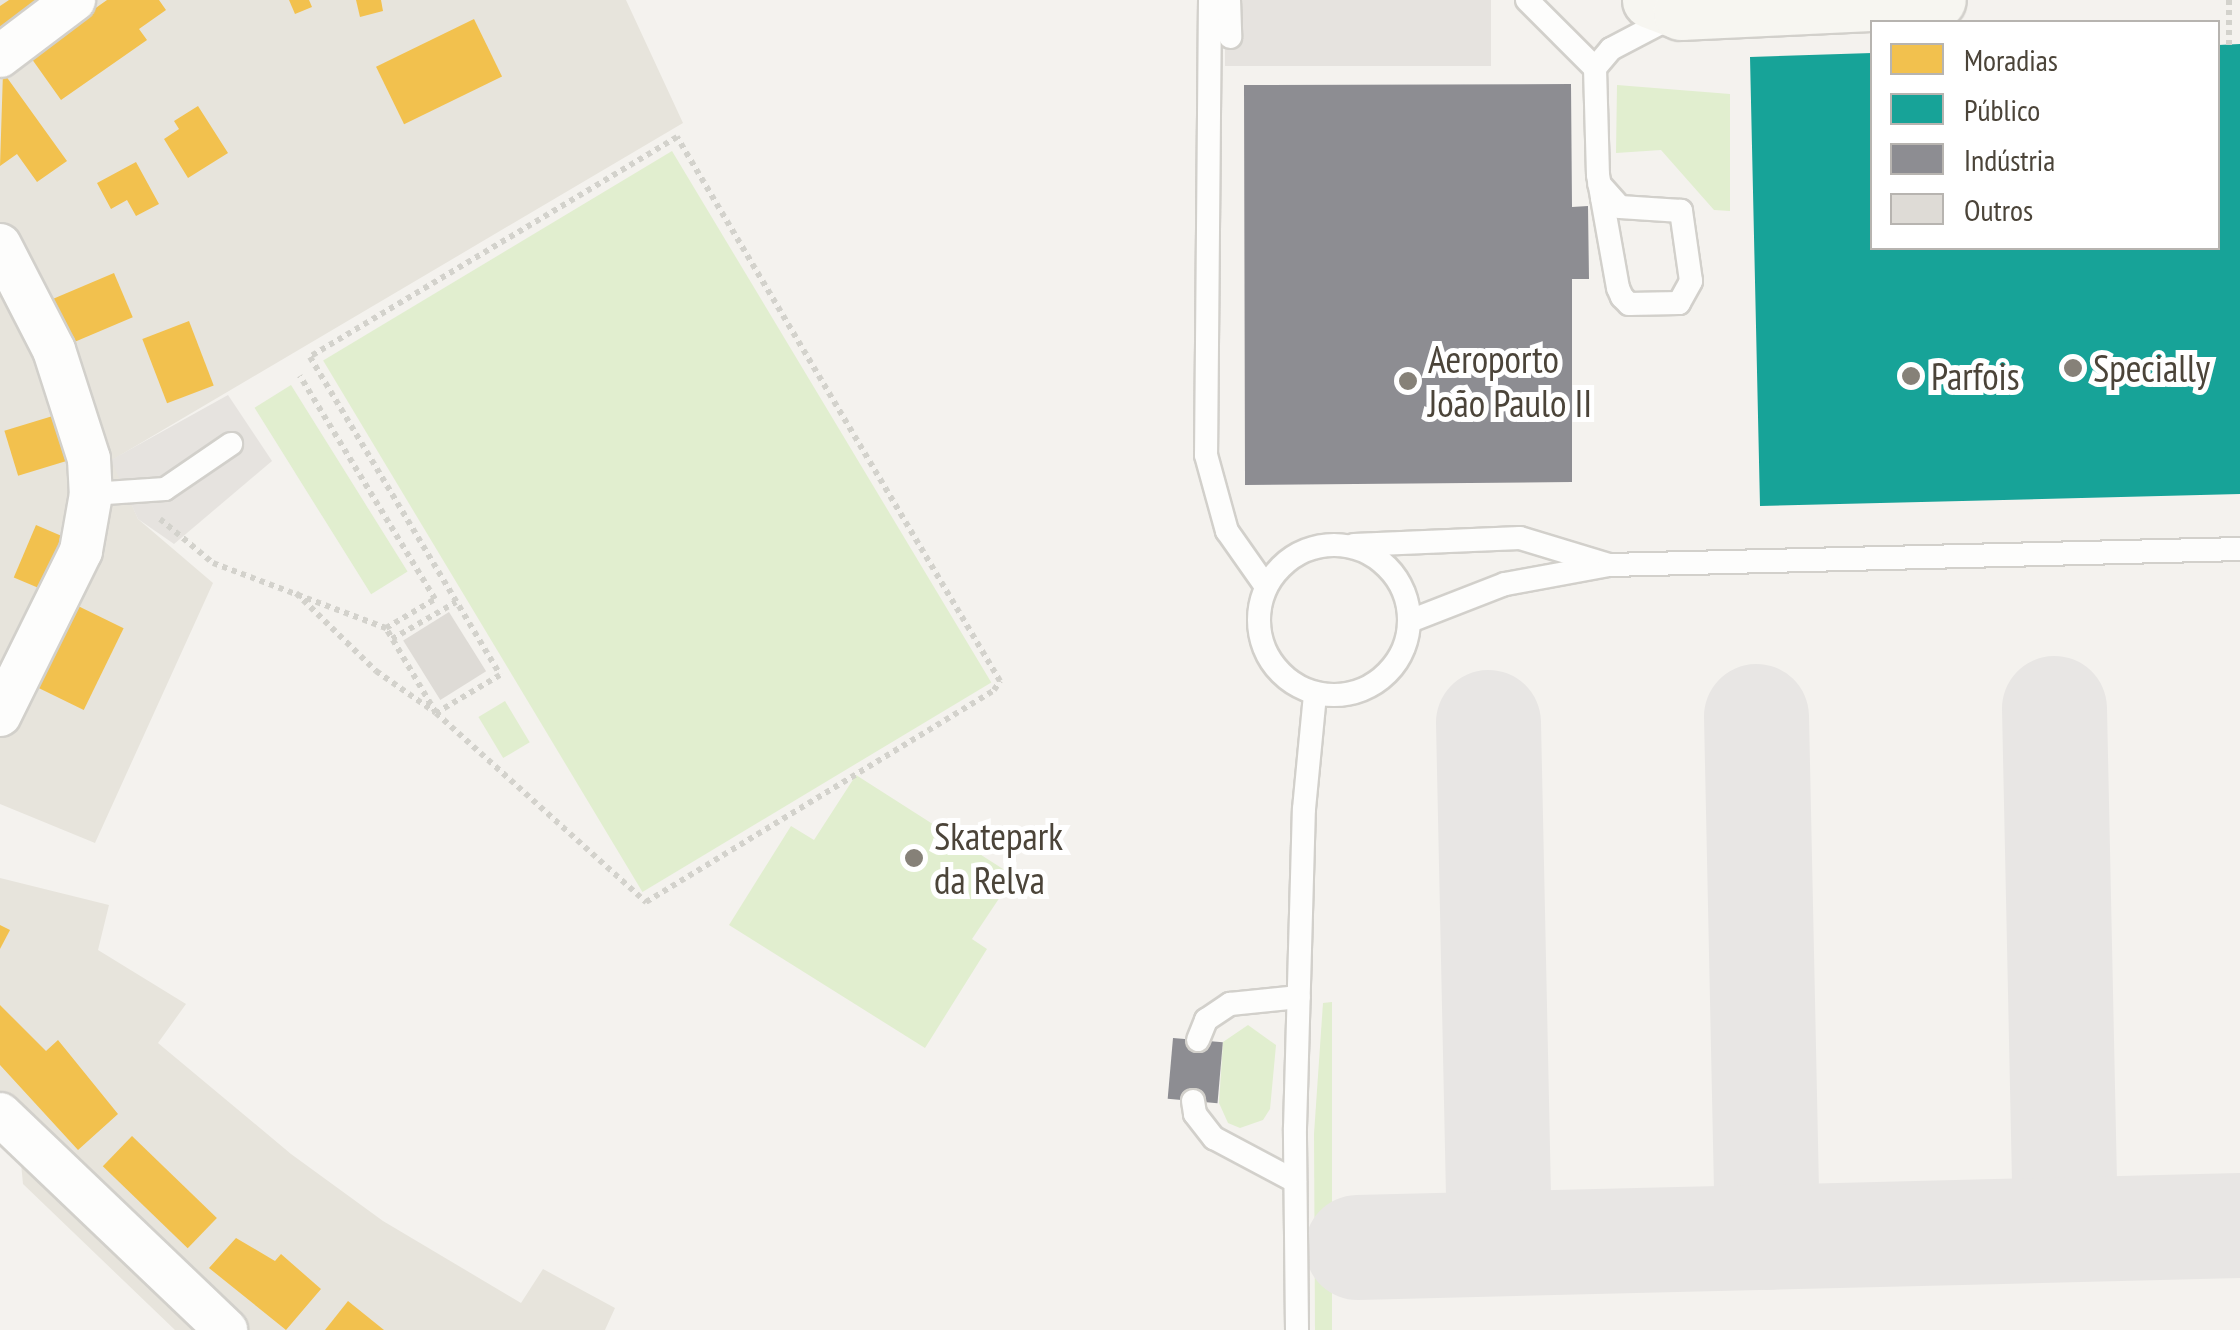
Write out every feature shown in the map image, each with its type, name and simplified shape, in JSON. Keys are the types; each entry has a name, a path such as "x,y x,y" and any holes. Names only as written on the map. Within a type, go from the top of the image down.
{"main road":[{"path":"1666,6 1938,0"}],"street":[{"path":"0,56 74,0"},
{"path":"0,245 54,350 89,459 112,491 0,715"},
{"path":"0,1114 226,1330"}],"lane":[{"path":"1210,0 1206,455 1227,530 1266,585"},
{"path":"1229,0 1230,37"},
{"path":"1528,0 1595,68"},
{"path":"1599,184 1620,207 1681,211 1691,281 1679,303 1629,304 1622,297 1599,184 1595,68 1611,49 1666,6"},
{"path":"112,491 165,489 231,444"},
{"path":"1352,546 1383,561 1403,588 1410,621 1402,654 1380,680 1349,694 1315,694 1284,678 1264,651 1257,618 1266,585 1287,559 1318,545 1520,538 1609,566"},
{"path":"1410,621 1505,584 1609,566 2240,549"},
{"path":"1297,1330 1299,997 1315,694"},
{"path":"1198,1040 1206,1020 1230,1004 1299,997"},
{"path":"1194,1101 1195,1114 1214,1138 1295,1181"}],"path":[{"path":"2230,0 2230,44"},
{"path":"296,593 376,671 436,713 646,902 994,690 1000,681 677,138 310,357 500,675 436,713"},
{"path":"300,376 435,599 386,628"},
{"path":"112,491 213,563 386,628 436,713"},
{"path":"392,639 456,602"}],"shaded area":[{"path":"0,0 626,0 683,123 112,460 138,519 213,583 95,843 0,804"},
{"path":"1225,0 1491,0 1491,66 1225,66"},
{"path":"228,395 272,461 174,544 138,519 111,460"},
{"path":"0,878 109,905 98,950 186,1004 158,1043 291,1154 383,1221 521,1303 543,1269 615,1308 605,1330 175,1330 23,1184 20,1153 0,1135"}],"green space":[{"path":"1617,85 1730,94 1730,211 1714,210 1661,150 1616,153"},
{"path":"672,151 991,682 642,892 323,361"},
{"path":"291,385 408,572 371,594 255,408"},
{"path":"505,701 530,742 503,758 478,717"},
{"path":"856,775 1014,876 972,939 987,949 925,1048 729,925 791,826 814,840"},
{"path":"1332,1002 1332,1330 1315,1330 1314,1134 1323,1003"},
{"path":"1248,1025 1276,1045 1270,1109 1263,1120 1240,1128 1228,1123 1219,1103 1223,1042"}],"building: Moradias":[{"path":"9,0 52,0 0,36 0,6"},
{"path":"107,0 159,0 166,10 139,29 147,40 61,100 29,55"},
{"path":"289,0 309,0 312,7 295,14"},
{"path":"356,0 381,0 383,11 360,17"},
{"path":"474,19 502,77 404,124 376,67"},
{"path":"3,72 67,161 37,182 17,154 0,166"},
{"path":"198,106 228,153 188,178 164,139 179,129 174,121"},
{"path":"136,162 159,204 136,216 127,200 111,209 97,183"},
{"path":"114,273 133,317 66,346 47,302"},
{"path":"189,321 214,385 167,403 142,339"},
{"path":"56,415 70,460 18,476 4,431"},
{"path":"36,525 73,541 51,593 14,577"},
{"path":"76,605 124,628 84,710 36,687"},
{"path":"0,925 10,930 0,949"},
{"path":"0,1005 46,1051 58,1040 118,1114 78,1150 0,1065"},
{"path":"132,1136 217,1218 188,1248 103,1166"},
{"path":"236,1238 275,1261 281,1254 321,1289 286,1330 209,1268"},
{"path":"348,1301 384,1330 325,1330"}],"building: Público":[{"path":"2240,44 2240,494 1760,506 1750,57 1870,53 1870,250 2220,250 2220,45"}],"building: Indústria":[{"name":"Aeroporto João Paulo II","path":"1571,84 1572,207 1588,206 1589,279 1572,279 1572,482 1245,485 1244,85"},
{"path":"1173,1038 1223,1042 1217,1103 1168,1099"}],"building: Outros":[{"path":"449,612 486,671 440,700 403,641"}],"taxiway":[{"path":"2054,708 2065,1229"},
{"path":"1756,716 1767,1237"},
{"path":"1488,722 1499,1243"},
{"path":"1357,1247 2240,1225"}],"place":[{"name":"Specially","path":"2073,368"},
{"name":"Parfois","path":"1911,376"},
{"name":"Aeroporto João Paulo II","path":"1408,381"},
{"name":"Skatepark da Relva","path":"914,858"}]}
